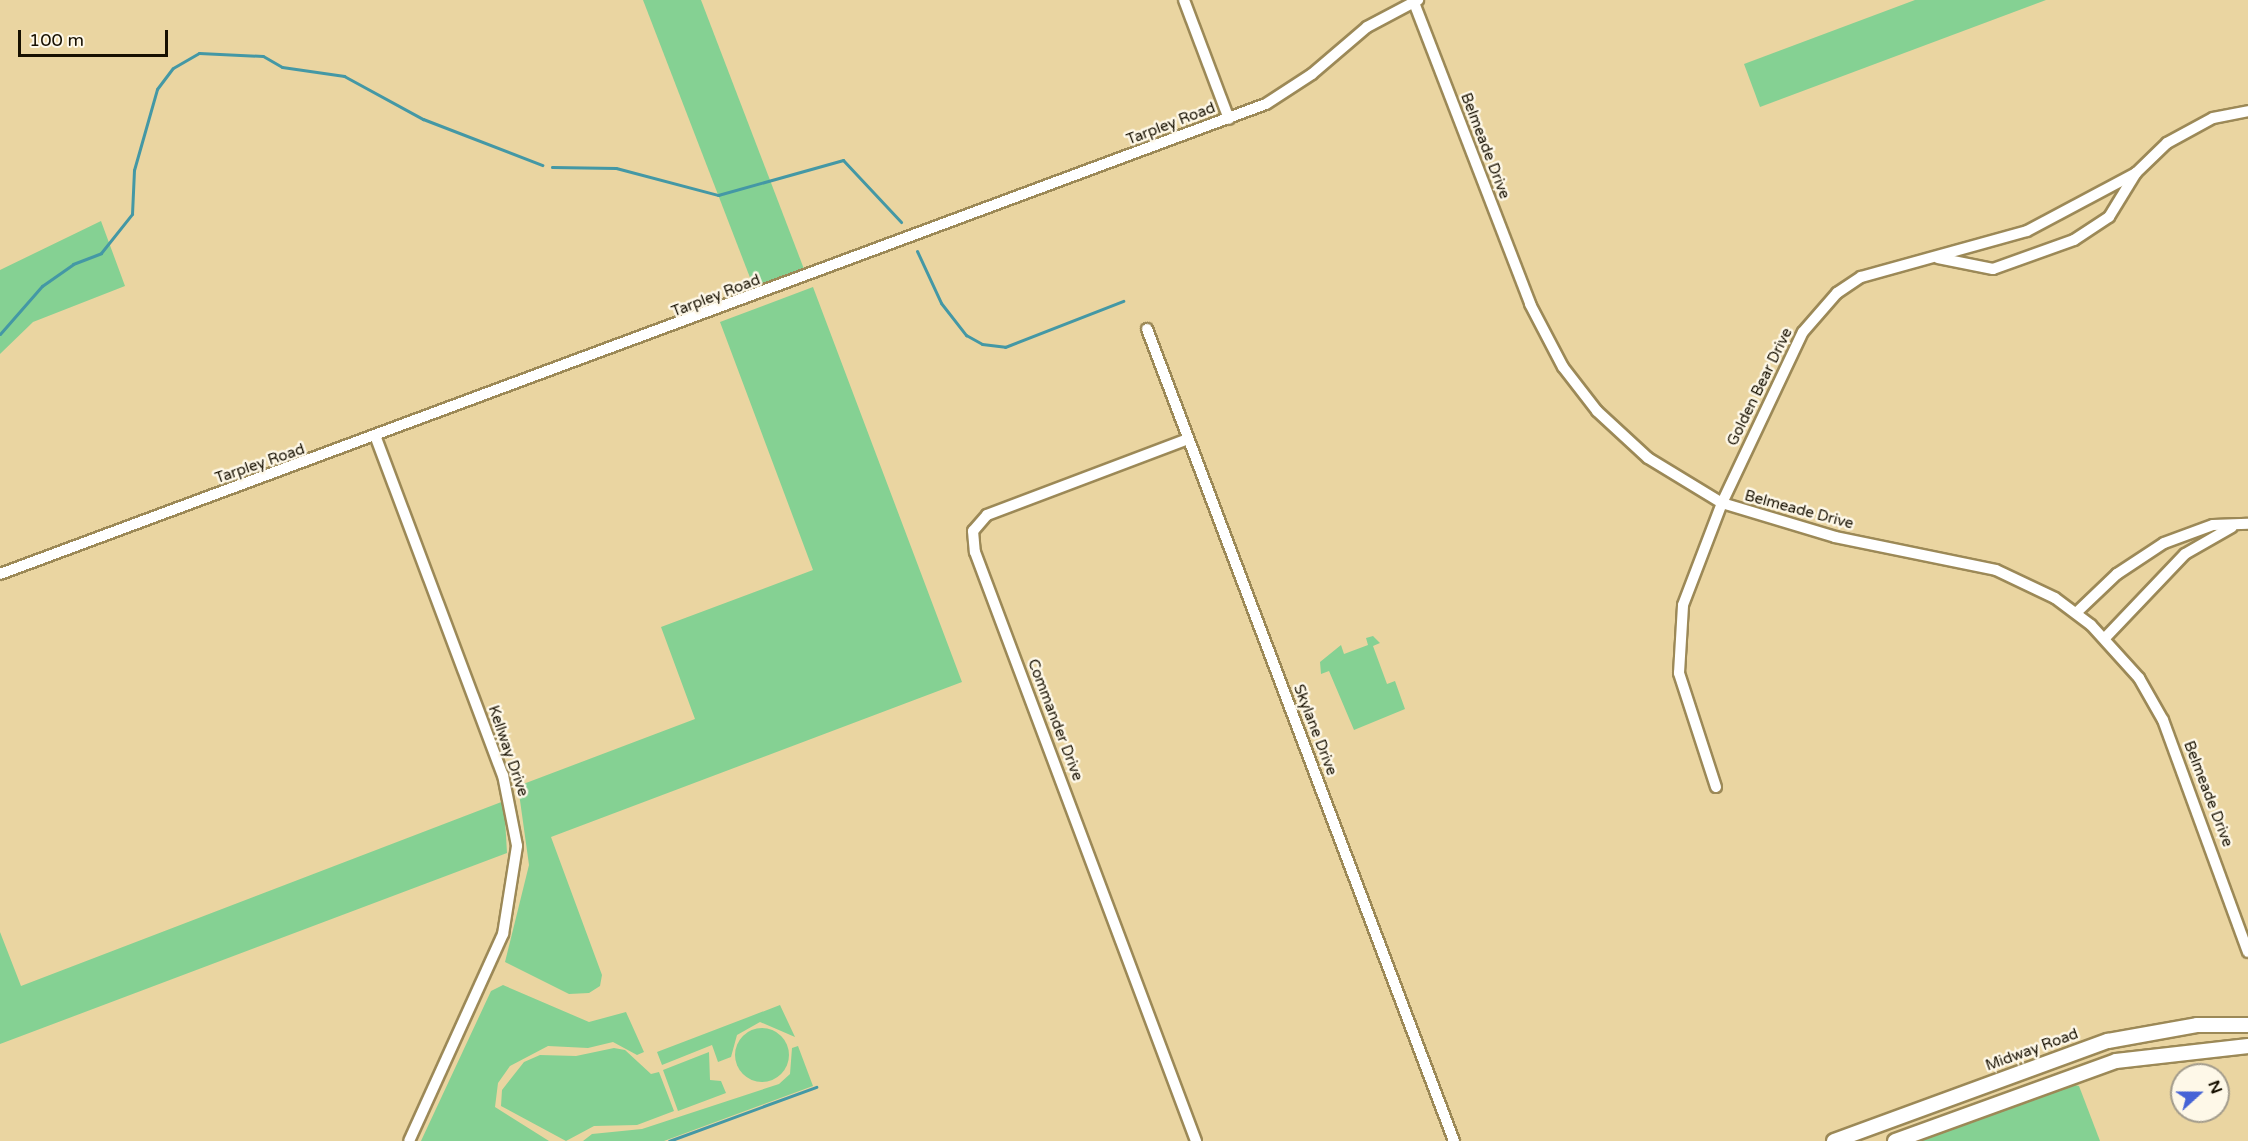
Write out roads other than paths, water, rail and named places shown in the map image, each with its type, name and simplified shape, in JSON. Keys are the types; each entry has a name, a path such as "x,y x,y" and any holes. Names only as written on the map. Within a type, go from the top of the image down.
{"main road":[{"name":"Midway Road","path":"1837,1141 2084,1049 2167,1029 2248,1025"},
{"path":"1895,1141 2090,1070 2151,1054 2248,1046"},
{"path":"2084,1049 2090,1070"},
{"path":"1932,1104 1940,1124"}],"street":[{"path":"1184,0 1229,118"},
{"name":"Tarpley Road","path":"0,574 376,438 1229,118 1290,90 1367,27 1415,1"},
{"name":"Belmeade Drive","path":"1415,1 1530,304 1563,367 1625,439 1722,503 1835,537 1996,570 2076,613 2105,638 2139,678 2163,720 2248,952"},
{"name":"Golden Bear Drive","path":"1716,787 1685,699 1678,645 1688,586 1722,503 1815,315 1837,292 1878,269 1938,258 2027,231 2136,173 2178,135 2212,118 2248,111"},
{"name":"Golden Bear Drive","path":"1938,258 1993,269 2037,257 2109,217 2136,173"},
{"name":"Skylane Drive","path":"1148,329 1454,1141"},
{"name":"Kellway Drive","path":"376,438 503,775 517,846 503,934 409,1141"},
{"name":"Commander Drive","path":"1188,439 987,515 973,531 975,552 1196,1141"},
{"path":"2076,613 2117,574 2164,543 2213,525 2232,527 2248,524"},
{"path":"2105,638 2185,554 2232,527"}],"waterway":[{"path":"0,334 42,286 73,264 101,253 132,214 134,170 157,89 173,68 199,53 263,56 282,67 344,76 423,119 542,165"},
{"path":"552,167 616,168 718,195 843,160 901,222"},
{"path":"917,251 941,303 966,335 982,344 1005,347 1123,301"},
{"path":"669,1141 816,1087"}]}
